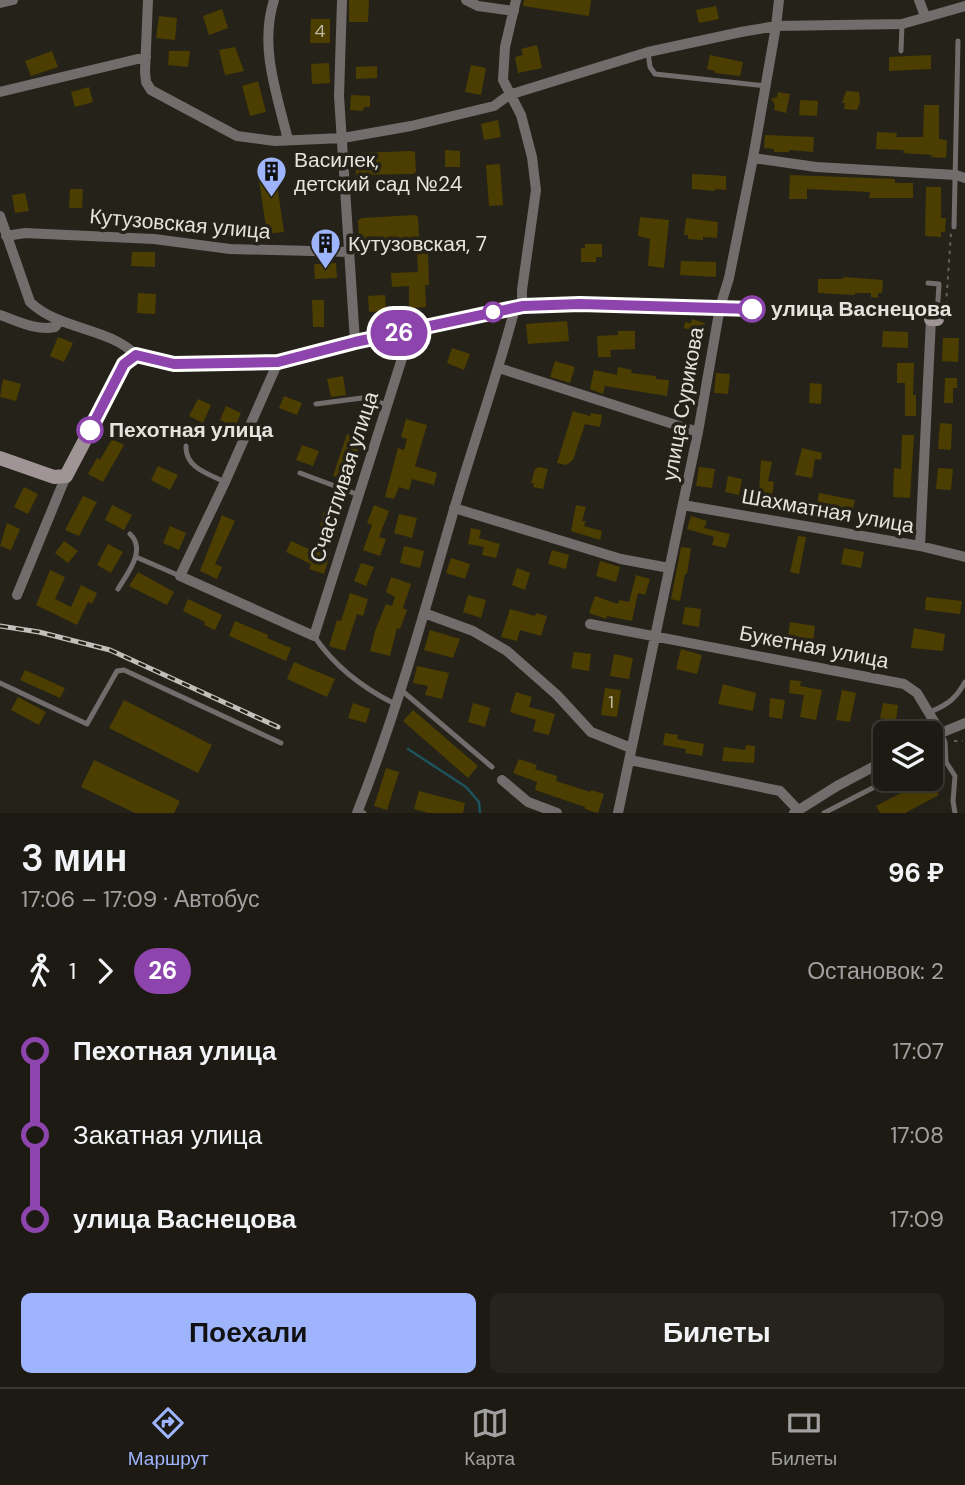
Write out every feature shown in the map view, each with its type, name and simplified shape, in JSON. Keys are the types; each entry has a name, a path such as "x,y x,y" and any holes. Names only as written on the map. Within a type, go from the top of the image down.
{"street":[{"path":"0,3 13,0"},
{"path":"148,0 146,82 151,90 237,135 275,141 344,138 411,126 494,106 509,95 648,52 776,26 902,24 965,6"},
{"path":"274,0 269,15 268,54 288,140"},
{"path":"0,216 30,302 60,320 127,346 136,355 174,364 278,362 355,342 344,138 339,96 342,0"},
{"path":"466,0 478,6 514,11"},
{"path":"357,813 400,689 454,508 519,307 536,190 533,157 521,115 503,80 502,63 516,0"},
{"name":"улица Сурикова","path":"618,813 698,432 720,307 729,278 753,158 779,0"},
{"path":"919,0 925,16"},
{"path":"0,92 146,57"},
{"path":"753,158 816,167 960,176"},
{"name":"Кутузовская улица","path":"6,236 25,233 165,240 230,249 350,252"},
{"path":"0,315 36,328 48,329 55,327 60,320"},
{"path":"920,546 934,319"},
{"name":"Счастливая улица","path":"314,636 411,330"},
{"path":"17,595 65,476 124,364 136,355"},
{"path":"278,362 180,576 314,636"},
{"path":"499,368 698,432"},
{"path":"0,458 54,477 65,476"},
{"name":"Шахматная улица","path":"683,505 920,546 965,557"},
{"path":"454,508 621,559 669,568"},
{"path":"424,613 473,631 507,651 556,695 591,732 631,748"},
{"name":"Букетная улица","path":"590,624 904,684 917,693 930,712 932,721"},
{"path":"943,732 965,723"},
{"path":"630,760 780,791 797,812 873,767"},
{"path":"502,780 528,802 557,813"}],"lane":[{"path":"901,51 902,24"},
{"path":"954,227 960,176 958,41"},
{"path":"648,52 650,67 655,74 766,86"},
{"path":"928,283 939,284 934,319"},
{"path":"316,404 362,398 388,405"},
{"path":"186,446 187,458 194,466 225,482"},
{"path":"300,473 359,495"},
{"path":"118,589 136,557 135,538 130,534"},
{"path":"136,557 180,576"},
{"path":"314,636 328,657 373,693 395,704"},
{"path":"0,683 87,723 110,679 117,671 124,670 281,743"},
{"path":"930,712 949,704 965,682"},
{"path":"400,689 492,767"},
{"path":"943,740 946,762 955,776 955,813"},
{"path":"824,813 873,788"}],"path":[{"path":"946,304 950,235 954,227"}],"building":[{"path":"349,0 369,0 368,22 349,22"},
{"path":"524,0 591,0 589,16 523,6"},
{"path":"716,6 719,19 699,23 696,10"},
{"path":"222,9 228,28 209,35 203,16"},
{"path":"159,16 177,18 175,40 156,38"},
{"path":"311,19 330,19 330,43 310,43"},
{"path":"537,45 542,68 518,73 515,57 523,55 521,49"},
{"path":"235,47 244,71 225,75 219,50"},
{"path":"52,51 58,67 31,76 25,61"},
{"path":"169,51 190,51 188,67 168,65"},
{"path":"710,55 743,62 740,76 715,73 707,69"},
{"path":"931,55 931,69 889,71 889,57"},
{"path":"329,63 330,83 312,84 311,64"},
{"path":"471,65 486,68 481,95 465,92"},
{"path":"377,66 377,78 356,79 356,67"},
{"path":"258,81 266,112 250,116 242,86"},
{"path":"89,87 93,102 75,107 71,92"},
{"path":"846,91 859,92 860,103 857,110 844,109 845,103 842,103"},
{"path":"778,92 790,94 786,113 774,110 775,105 771,99 777,97"},
{"path":"351,95 370,96 370,107 364,107 363,111 350,110"},
{"path":"800,100 818,101 817,116 799,115"},
{"path":"924,105 939,105 939,139 947,140 946,158 903,153 904,150 876,149 877,132 897,133 896,137 923,137"},
{"path":"498,120 501,137 484,140 481,124"},
{"path":"765,135 814,137 813,152 774,152 774,149 764,148"},
{"path":"445,150 460,151 460,167 445,167"},
{"path":"415,152 416,172 413,174 356,175 355,155 358,153"},
{"name":"Василек, детский сад №24","path":"274,164 284,232 267,234 257,167"},
{"path":"500,164 503,205 489,206 486,165"},
{"path":"692,174 726,176 726,190 692,189"},
{"path":"790,175 895,179 895,183 913,183 913,198 869,198 870,192 807,189 807,199 789,199"},
{"path":"926,187 941,187 941,218 946,218 945,232 941,232 941,237 925,236"},
{"path":"70,189 83,189 82,208 69,208"},
{"path":"25,193 29,211 15,213 12,195"},
{"path":"160,217 170,218 169,221 187,222 186,232 159,229"},
{"path":"418,217 419,237 416,239 359,240 358,220 362,218"},
{"path":"640,217 669,220 664,268 648,266 650,239 638,236"},
{"path":"686,218 718,222 717,238 688,239 688,235 684,235"},
{"path":"585,244 602,244 602,257 596,257 596,262 581,262 581,248 585,248"},
{"path":"132,252 155,252 155,267 131,266"},
{"path":"428,253 429,285 425,285 426,307 409,308 409,286 392,287 391,273 418,272 417,254"},
{"path":"681,261 716,262 716,277 680,275"},
{"name":"Кутузовская, 7","path":"336,263 337,278 315,279 314,264"},
{"path":"844,277 883,280 882,293 878,293 878,298 871,297 871,293 818,293 818,279"},
{"path":"138,293 156,294 155,314 137,313"},
{"path":"385,295 386,311 369,312 368,296"},
{"path":"312,300 324,300 324,327 313,327"},
{"path":"692,319 705,323 701,338 688,335 690,330 684,328 685,322 691,323"},
{"path":"567,321 569,341 528,344 526,324"},
{"path":"618,331 635,331 635,349 610,350 611,357 598,357 597,336 618,335"},
{"path":"883,331 908,332 908,348 882,347"},
{"path":"58,337 73,343 64,362 50,356"},
{"path":"943,338 959,338 958,362 942,361"},
{"path":"452,348 470,354 464,370 447,363"},
{"path":"555,361 575,367 570,383 550,377"},
{"path":"897,363 914,363 913,395 916,395 916,416 905,416 905,383 897,383"},
{"path":"618,367 632,370 631,373 669,380 667,396 605,386 603,394 590,389 594,370 617,375"},
{"path":"716,373 730,374 728,394 714,393"},
{"path":"343,376 346,395 331,397 327,379"},
{"path":"945,378 957,378 957,388 953,388 953,403 944,403"},
{"path":"3,379 21,384 16,401 0,397"},
{"path":"810,383 822,384 821,404 809,403"},
{"path":"284,396 302,403 297,415 279,408"},
{"path":"198,399 211,405 203,423 189,416"},
{"path":"226,406 241,413 235,427 220,420"},
{"path":"573,411 590,416 591,413 602,415 600,427 585,424 573,460 566,465 557,463"},
{"path":"406,419 427,425 415,466 437,473 434,485 412,479 409,490 399,487 394,499 385,497 398,448 404,450 407,439 401,437"},
{"path":"940,423 952,424 951,450 938,449"},
{"path":"347,434 361,438 349,481 333,476"},
{"path":"902,435 914,435 910,498 893,497 894,468 901,469"},
{"path":"112,439 124,445 103,482 88,474"},
{"path":"302,445 319,451 313,466 296,460"},
{"path":"802,448 822,453 821,460 815,459 812,478 795,475"},
{"path":"761,460 772,462 768,481 774,482 772,496 759,494"},
{"path":"158,466 178,475 170,490 151,480"},
{"path":"699,467 715,469 712,488 696,486"},
{"path":"938,468 953,469 951,490 936,489"},
{"path":"535,469 548,469 543,489 533,487 534,483 531,483"},
{"path":"728,476 742,479 739,495 725,492"},
{"path":"24,487 38,494 28,514 14,507"},
{"path":"819,493 855,500 852,514 817,506"},
{"path":"83,496 97,502 79,536 65,530"},
{"path":"112,505 132,515 124,530 105,520"},
{"path":"374,505 389,511 379,537 386,539 380,556 363,550 372,525 367,523"},
{"path":"576,505 586,507 582,521 586,521 584,526 602,531 600,540 571,531"},
{"path":"324,511 340,514 336,531 320,527"},
{"path":"399,514 417,518 412,538 394,533"},
{"path":"222,515 235,521 215,564 222,567 217,579 200,571"},
{"path":"691,516 707,521 704,528 730,534 726,548 712,545 714,537 687,529"},
{"path":"7,523 20,529 11,550 0,546"},
{"path":"170,526 186,533 179,550 163,543"},
{"path":"471,528 481,530 479,538 500,544 496,558 482,555 484,547 468,544"},
{"path":"798,536 806,537 799,574 790,572"},
{"path":"64,541 78,551 68,563 55,553"},
{"path":"291,541 315,552 315,549 330,554 324,574 309,569 311,564 286,552"},
{"path":"108,544 123,552 111,573 97,565"},
{"path":"404,546 424,551 420,568 400,563"},
{"path":"681,547 691,548 680,601 671,599"},
{"path":"844,548 864,552 861,568 841,564"},
{"path":"552,550 569,555 566,569 548,564"},
{"path":"451,558 470,564 465,579 446,573"},
{"path":"600,561 620,567 616,582 596,576"},
{"path":"361,563 374,567 366,586 354,581"},
{"path":"517,568 530,573 525,590 512,585"},
{"path":"50,570 65,577 55,599 71,607 81,585 97,593 92,604 88,602 77,625 36,605"},
{"path":"138,572 174,592 167,605 129,586"},
{"path":"636,575 650,579 645,595 638,593 632,621 607,616 606,619 589,613 595,596 618,604 619,600 629,602"},
{"path":"391,577 411,584 403,608 407,610 400,629 397,628 390,656 370,651 386,604 392,606 395,597 386,592"},
{"path":"350,593 368,599 363,616 357,614 345,651 329,646 337,620 341,621"},
{"path":"468,595 486,600 481,618 463,612"},
{"path":"926,597 962,601 960,614 925,610"},
{"path":"188,599 222,615 215,630 183,611"},
{"path":"685,607 701,609 699,627 682,624"},
{"path":"510,609 535,616 536,613 547,616 541,636 520,630 517,641 501,637"},
{"path":"235,621 291,648 286,661 229,636"},
{"path":"790,622 815,626 812,648 787,644"},
{"path":"914,628 945,634 943,651 911,648"},
{"path":"430,630 460,639 453,658 424,650"},
{"path":"681,649 702,655 697,674 676,669"},
{"path":"574,652 591,654 589,671 571,668"},
{"path":"614,654 633,658 629,679 610,676"},
{"path":"294,662 335,679 327,697 287,679"},
{"path":"417,666 449,673 442,699 425,695 428,686 413,683"},
{"path":"25,670 65,688 60,698 20,680"},
{"path":"790,680 801,681 800,686 822,690 816,720 800,717 804,695 789,693"},
{"path":"723,684 756,693 753,711 718,704"},
{"path":"605,688 621,690 617,717 601,715"},
{"path":"842,690 856,693 850,722 836,720"},
{"path":"516,692 532,697 529,707 555,714 549,735 533,731 536,720 510,712"},
{"path":"18,697 46,712 39,725 11,710"},
{"path":"770,698 785,700 782,719 769,717"},
{"path":"124,700 212,745 198,773 109,728"},
{"path":"353,703 370,709 366,723 348,718"},
{"path":"473,703 490,708 485,727 468,722"},
{"path":"883,703 898,705 896,721 880,718"},
{"path":"413,710 478,766 468,778 403,721"},
{"path":"665,733 678,735 677,739 704,744 702,756 685,753 686,749 663,745"},
{"path":"746,745 755,746 754,763 722,761 724,747 745,750"},
{"path":"519,759 537,765 535,769 557,776 556,781 604,794 598,813 535,790 537,782 513,773"},
{"path":"94,760 180,801 174,813 135,813 81,787"},
{"path":"386,768 399,772 387,810 374,806"},
{"path":"419,791 465,803 463,813 428,813 414,809"},
{"path":"905,791 937,791 939,795 905,813 880,813 876,806"}],"waterway":[{"path":"408,749 466,787 479,802 480,813"}],"railway":[{"path":"0,626 39,632 110,650 278,727"}],"bus line":[{"name":"26","path":"90,430 124,364 136,355 174,364 278,362 355,342 523,306 580,304 752,309"}],"place":[{"name":"Василек, детский сад №24","path":"271,199"},
{"name":"Кутузовская, 7","path":"325,271"},
{"name":"улица Васнецова","path":"752,309"},
{"name":"Пехотная улица","path":"90,430"}]}
